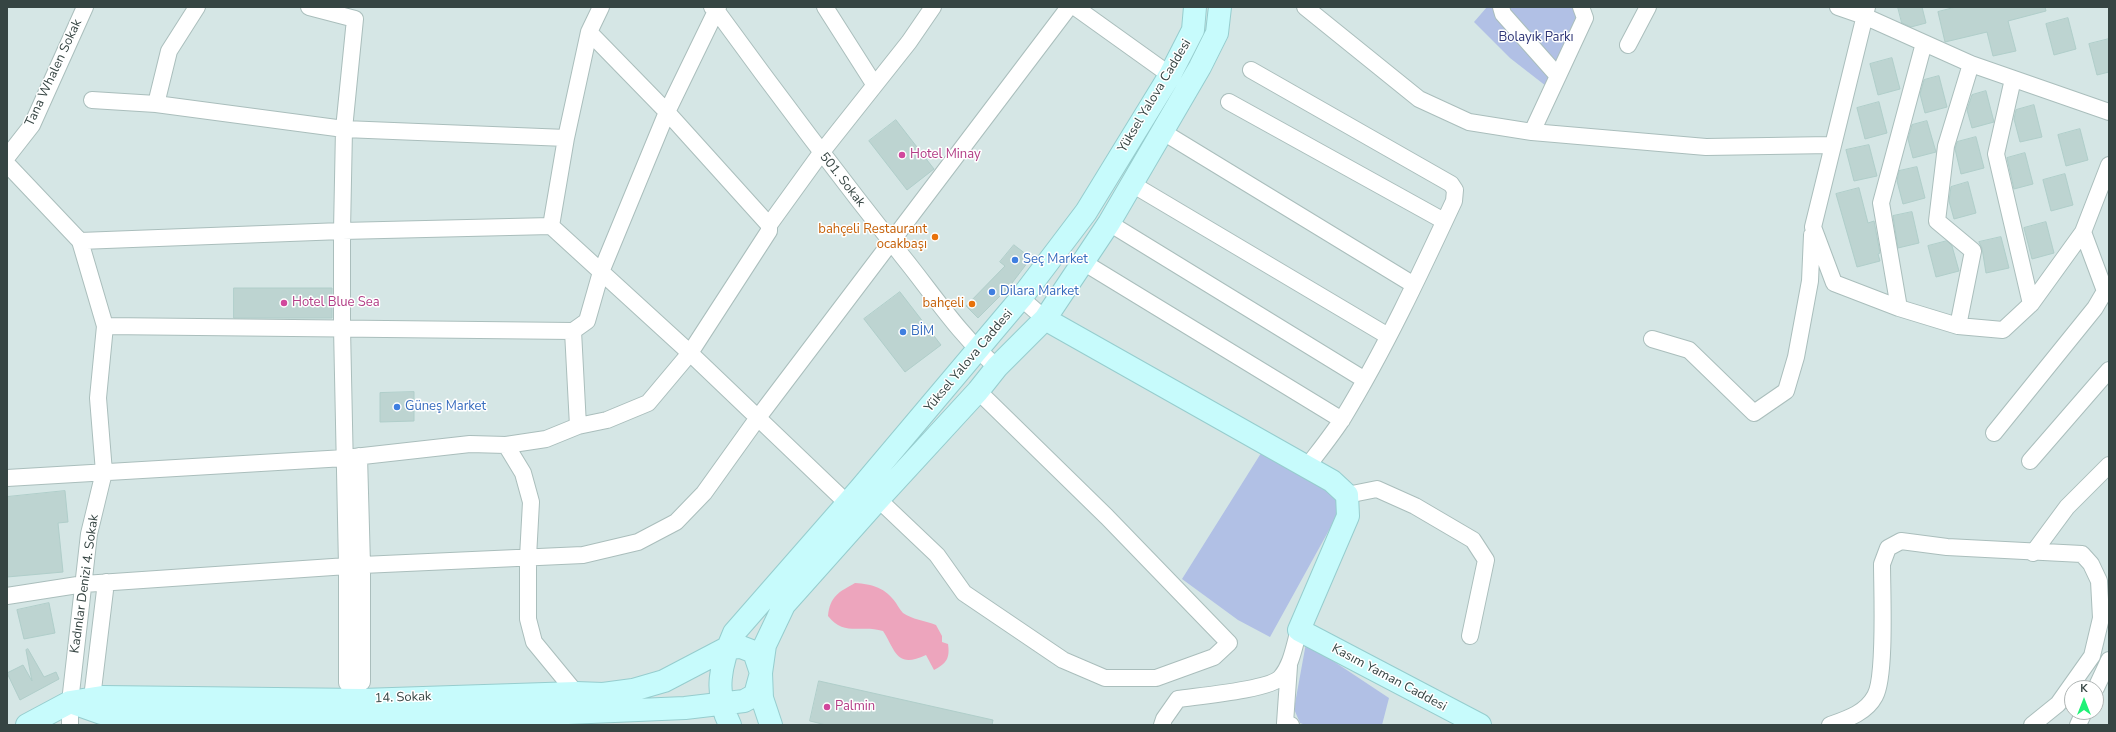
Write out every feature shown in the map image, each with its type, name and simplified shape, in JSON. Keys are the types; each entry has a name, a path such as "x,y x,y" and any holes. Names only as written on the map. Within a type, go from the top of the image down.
{"street":[{"name":"Tana Whalen Sokak","path":"7,157 32,125 85,7"},
{"path":"156,104 169,51 197,7"},
{"path":"309,7 358,13 344,129 342,328 352,457 354,565 362,682 347,683 354,565"},
{"path":"551,226 566,138 589,32 601,7"},
{"path":"825,7 874,84"},
{"path":"7,478 352,457 470,444 506,445 546,439 578,426 607,420 648,403 690,353 769,231 769,225 821,153 874,84 909,42 933,7"},
{"path":"7,596 106,582 354,565 583,555 638,542 676,522 704,493 756,419 892,243 1069,7"},
{"path":"1075,7 1170,75"},
{"name":"Yüksel Yalova Caddesi","path":"721,708 722,671 727,648 734,633 1022,298 1086,212 1170,75 1193,30 1195,7"},
{"name":"Yüksel Yalova Caddesi","path":"771,725 762,698 761,673 765,645 784,605 878,499 978,391 997,367 1044,319 1109,223 1200,67 1217,33 1220,7"},
{"path":"1305,7 1420,99 1468,122 1532,132 1706,147 1831,145"},
{"path":"1501,7 1503,14 1558,76"},
{"path":"1532,132 1585,18 1581,7"},
{"path":"1628,45 1648,7"},
{"path":"1838,7 1866,12 1924,43 1971,64 2109,112"},
{"path":"105,326 573,331 587,321 601,272 667,112 715,8"},
{"name":"501. Sokak","path":"715,8 821,153 978,350 997,367"},
{"path":"1652,339 1689,350 1754,413 1786,391 1796,357 1810,281 1812,228 1831,145 1866,12"},
{"path":"589,32 667,112 769,225"},
{"path":"1899,308 1881,203 1924,43"},
{"path":"1958,326 1973,251 1937,220 1946,146 1971,64"},
{"path":"1251,70 1451,184 1455,190 1454,200 1414,285 1365,380 1342,420 1307,467"},
{"path":"2013,79 1996,154 2031,304"},
{"path":"92,100 156,104 344,129 566,138"},
{"path":"1229,102 1444,221"},
{"path":"1163,132 1414,285"},
{"name":"Kadınlar Denizi 4. Sokak","path":"7,164 80,241 105,326 98,398 104,472 89,534 70,702 70,725"},
{"path":"1812,228 1834,283 1899,308 1958,326 2003,330 2031,304 2083,232 2109,165"},
{"path":"1132,184 1388,336"},
{"path":"1109,223 1365,380"},
{"path":"80,241 342,231 551,226 690,353 756,419 847,503"},
{"path":"1994,434 2095,308 2105,291 2083,232"},
{"path":"1083,262 1342,420"},
{"path":"1022,298 1044,319 1332,481 1346,495 1348,516 1299,630 1289,664 1286,724"},
{"path":"573,331 578,426"},
{"path":"2030,461 2109,370"},
{"path":"878,499 937,555 964,593 1063,660 1105,678 1156,678 1214,657 1229,643 1107,517 978,391"},
{"path":"506,445 522,473 531,502 528,557 528,619 534,642 576,703 685,708 715,717 721,708 744,701 755,695 761,673 754,652 742,647 727,648"},
{"path":"2033,553 2067,507 2109,465"},
{"path":"1346,495 1377,489 1415,506 1473,540 1486,560 1470,636"},
{"path":"1830,725 1859,714 1876,696 1881,670 1882,564 1888,548 1901,541 1947,547 2033,553 2082,554 2091,564 2099,581 2101,618 2092,656 2058,704 2032,725"},
{"path":"92,698 106,582"},
{"name":"Kasım Yaman Caddesi","path":"1299,630 1480,725"},
{"name":"14. Sokak","path":"70,702 101,713 426,722 576,703 603,694 633,690 658,683 727,648"},
{"path":"2092,656 2108,661 2100,680"},
{"path":"1162,725 1164,719 1178,699 1259,687 1280,678 1289,664"},
{"name":"14. Sokak","path":"27,725 70,702 102,697 576,703"},
{"path":"2053,725 2058,704"},
{"path":"721,708 730,725"}],"shaded area":[{"path":"7,7 2109,7 2109,725 7,725"},
{"path":"855,583 867,584 883,590 892,598 906,615 936,625 942,636 942,642 948,644 947,660 934,670 926,655 908,660 898,656 883,631 875,629 847,628 834,622 828,616 833,599 840,592"}],"green space":[{"name":"Bolayık Parkı","path":"1487,7 1576,7 1580,19 1546,86 1510,58 1474,22"},
{"path":"1263,450 1329,488 1338,503 1339,512 1270,637 1238,620 1182,579"},
{"path":"1306,643 1389,698 1382,725 1306,725 1300,723 1294,709"}],"building":[{"path":"1898,7 1922,7 1926,23 1911,27 1902,23"},
{"path":"1956,7 2045,7 2046,11 2008,21 2016,51 1993,56 1987,32 1945,42 1938,12"},
{"path":"2068,18 2076,49 2054,55 2046,24"},
{"path":"2109,39 2109,72 2097,75 2089,44"},
{"path":"1892,58 1900,89 1878,95 1870,64"},
{"path":"1939,76 1947,107 1925,113 1920,94 1924,80"},
{"path":"1986,91 1994,122 1972,128 1967,110 1972,95"},
{"path":"1879,102 1887,133 1865,139 1857,108"},
{"path":"2034,105 2042,137 2020,142 2014,119 2016,110"},
{"name":"Hotel Minay","path":"896,120 934,169 907,190 869,141"},
{"path":"1927,121 1936,152 1913,158 1908,139 1912,125"},
{"path":"2080,129 2088,160 2066,166 2058,135"},
{"path":"1976,137 1984,168 1961,174 1955,149 1957,142"},
{"path":"1869,145 1877,176 1854,181 1846,150"},
{"path":"2025,153 2033,184 2014,189 2007,158"},
{"path":"1917,167 1925,198 1903,204 1897,181 1899,171"},
{"path":"2065,174 2073,205 2051,211 2043,180"},
{"path":"1968,182 1976,213 1954,219 1949,201 1951,187"},
{"path":"1859,188 1868,223 1874,221 1880,261 1857,267 1836,194"},
{"path":"1912,212 1919,243 1898,248 1893,216"},
{"path":"2046,222 2054,253 2032,259 2024,228"},
{"path":"2001,237 2009,268 1986,273 1982,248 1979,242"},
{"path":"1947,241 1952,246 1959,271 1936,277 1928,246"},
{"path":"1014,245 1031,258 1009,287 978,318 966,306 1005,266 1000,262"},
{"name":"Hotel Blue Sea","path":"234,288 332,288 332,318 234,318"},
{"path":"900,292 941,345 905,372 864,319"},
{"name":"Güneş Market","path":"414,392 414,421 380,422 380,393"},
{"path":"65,491 68,522 58,523 63,572 7,577 7,497"},
{"path":"49,603 55,633 24,639 17,610"},
{"path":"28,649 44,677 56,672 59,679 20,700 7,673 23,665 32,681 26,650"},
{"path":"819,681 993,720 992,725 826,725 810,721"}],"place":[{"name":"Hotel Minay","path":"902,155"},
{"name":"bahçeli Restaurant ocakbaşı","path":"935,237"},
{"name":"Seç Market","path":"1015,260"},
{"name":"Dilara Market","path":"992,292"},
{"name":"Hotel Blue Sea","path":"284,303"},
{"name":"bahçeli","path":"972,304"},
{"name":"BİM","path":"903,332"},
{"name":"Güneş Market","path":"397,407"},
{"name":"Palmin","path":"827,707"}]}
